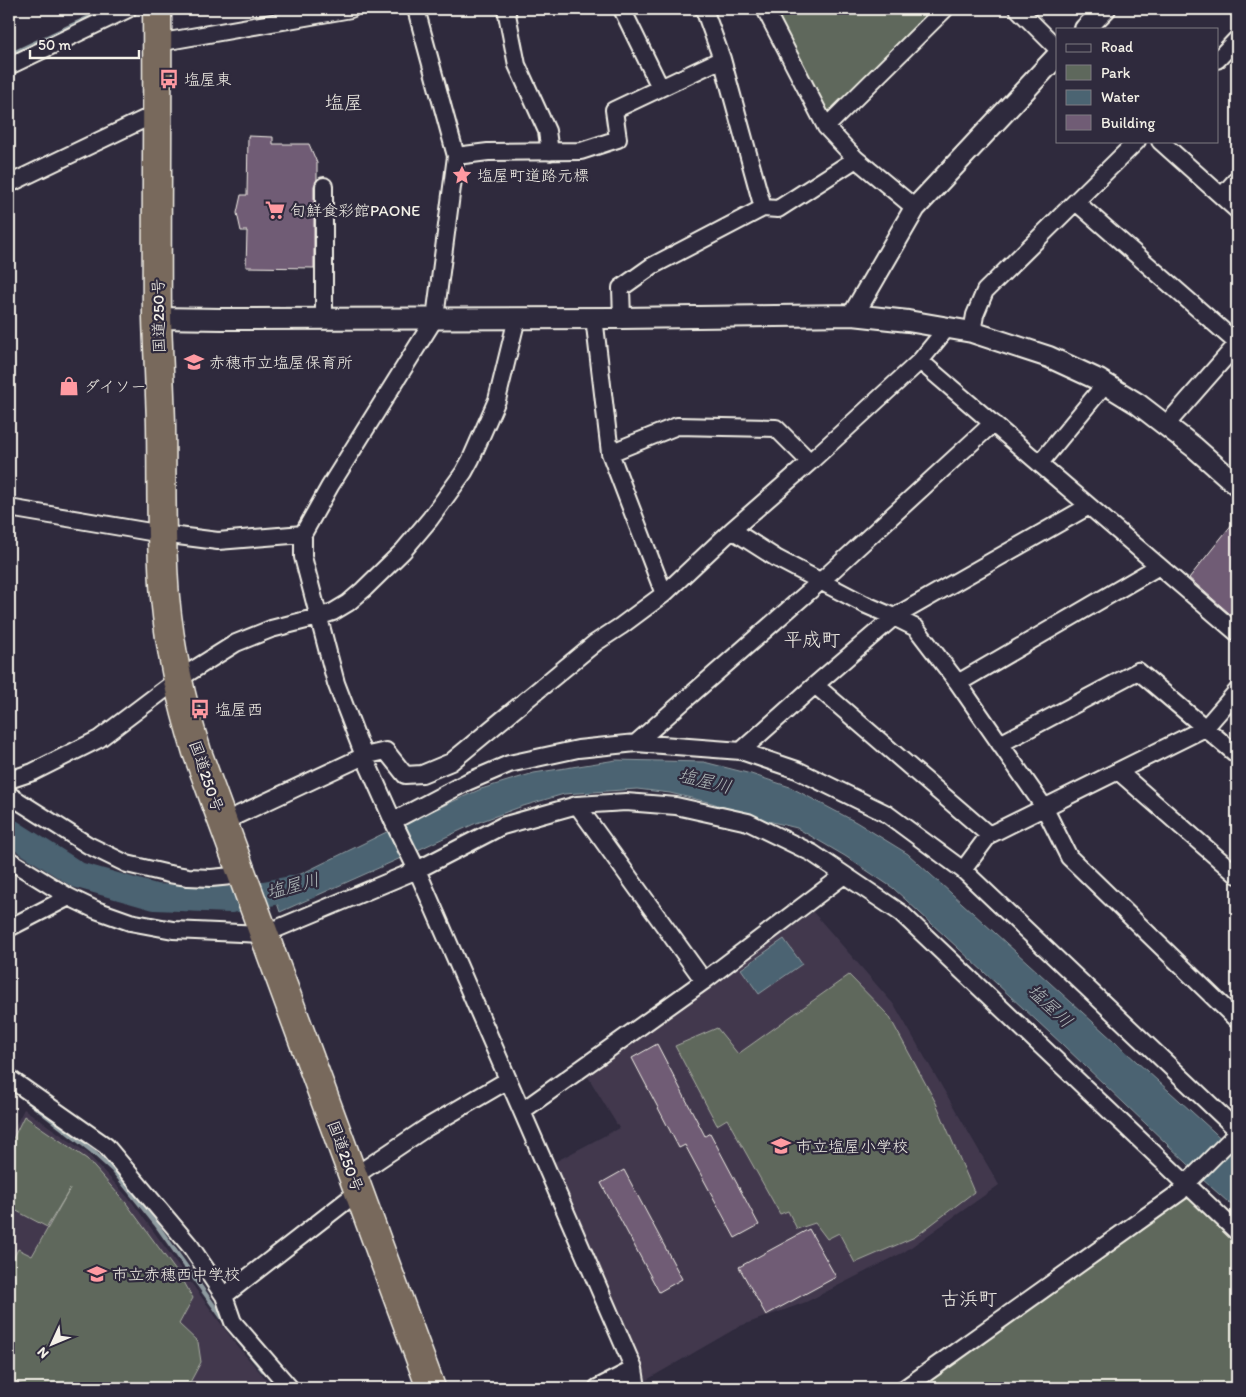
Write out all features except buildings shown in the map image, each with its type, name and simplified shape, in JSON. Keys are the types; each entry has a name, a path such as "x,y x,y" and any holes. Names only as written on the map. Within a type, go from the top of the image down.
{"highway":[{"name":"国道250号","path":"157,9 157,318 162,534 165,596 177,680 197,752 431,1388"}],"street":[{"path":"9,66 128,9"},
{"path":"157,43 351,9"},
{"path":"416,9 456,156 435,318 330,486 303,534 303,557 336,683 364,756 393,822 417,870 634,1369 637,1388"},
{"path":"506,9 517,65 547,131 550,152"},
{"path":"622,9 660,88"},
{"path":"704,9 722,59 763,208"},
{"path":"765,9 826,127 856,159 914,208"},
{"path":"826,127 945,9"},
{"path":"1018,9 1056,47"},
{"path":"1086,28 1105,9"},
{"path":"1218,59 1237,39"},
{"path":"854,315 914,208 1056,57"},
{"path":"456,156 488,152 581,151 618,139 614,110 722,59"},
{"path":"9,184 157,113"},
{"path":"972,332 975,315 985,291 1136,142"},
{"path":"1161,142 1237,210"},
{"path":"622,318 622,288 652,266 763,208 778,209 856,159"},
{"path":"1222,196 1237,179"},
{"path":"324,186 324,318"},
{"path":"1076,202 1237,343 1166,425"},
{"path":"157,318 622,318 854,315 908,320 972,332 1049,357 1105,384 1138,404 1166,425 1237,485"},
{"path":"594,317 610,453 664,594"},
{"path":"9,780 33,772 99,739 177,680 236,643 271,629 333,612 348,603 403,551 430,519 464,472 497,400 517,318"},
{"path":"223,822 364,756 386,751 405,775 422,774 451,762 595,642 621,626 664,594 732,530 810,462 920,361 947,328"},
{"path":"920,361 1237,633"},
{"path":"1040,464 1105,384"},
{"path":"636,742 821,581 993,423"},
{"path":"610,453 676,426 776,428 810,462"},
{"path":"741,751 894,616 1089,506"},
{"path":"9,508 162,534 218,541 303,534"},
{"path":"732,530 776,558 864,604 894,616 916,628 958,684 1044,807 1069,857 1237,1020"},
{"path":"958,684 1159,566"},
{"path":"1000,744 1138,671 1237,756"},
{"path":"815,685 989,835"},
{"path":"963,870 989,835 1205,728 1237,691"},
{"path":"393,822 467,782 509,764 578,749 636,742 741,751 797,770 887,814 963,870 1237,1132 1180,1192 909,1387"},
{"path":"1118,771 1237,875"},
{"path":"9,795 88,845 127,864 188,877 212,878 242,875"},
{"path":"9,860 69,898 130,922 173,930 264,934 417,870 502,826 578,806 626,802 676,806 748,822 812,853 901,913 1237,1232"},
{"path":"578,806 704,981"},
{"path":"522,1110 704,981 844,875"},
{"path":"9,928 69,898"},
{"path":"9,1078 106,1146 191,1246 224,1296 233,1322 290,1388"},
{"path":"224,1296 356,1184 426,1128 508,1080"},
{"path":"597,1388 634,1369"}],"shaded area":[{"name":"市立塩屋小学校","path":"813,912 895,1006 999,1185 904,1252 806,1302 740,1326 643,1382 551,1164 619,1128 587,1075"},
{"name":"市立赤穂西中学校","path":"24,1109 87,1153 132,1202 238,1347 274,1388 9,1388 9,1138"}],"green space":[{"path":"771,9 935,9 831,113 823,111"},
{"path":"849,975 889,1016 936,1103 974,1192 915,1237 855,1263 839,1233 827,1239 815,1223 797,1229 788,1211 780,1214 727,1119 717,1125 675,1046 717,1028 738,1054"},
{"name":"市立赤穂西中学校","path":"24,1116 87,1159 126,1203 184,1282 193,1298 179,1324 198,1342 201,1362 187,1388 29,1388 9,1378 9,1267 18,1249 32,1256 70,1189 47,1227 9,1207 9,1147"},
{"path":"1189,1199 1237,1242 1237,1388 919,1387 1177,1200"}],"water":[{"path":"616,760 704,762 751,774 790,787 856,822 908,854 1237,1154 1237,1210 1202,1179 1063,1045 893,888 845,856 797,828 756,818 712,803 670,793 637,789 564,794 520,807 474,824 280,912 270,882 301,874 409,821 481,789 534,773"},
{"path":"784,939 802,964 759,994 741,969"}],"waterway":[{"path":"9,55 107,9"},
{"name":"塩屋川","path":"9,831 78,875 155,897 231,900 308,886"},
{"path":"20,1095 92,1151 113,1170 156,1224 226,1323"},
{"path":"236,1337 263,1370"}],"place":[{"name":"塩屋東","path":"169,79"},
{"name":"塩屋町道路元標","path":"462,175"},
{"name":"旬鮮食彩館PAONE","path":"275,210"},
{"name":"赤穂市立塩屋保育所","path":"194,362"},
{"name":"ダイソー","path":"69,386"},
{"name":"塩屋西","path":"200,709"},
{"name":"市立塩屋小学校","path":"781,1146"},
{"name":"市立赤穂西中学校","path":"97,1274"}],"district":[{"name":"塩屋","path":"344,102"},
{"name":"平成町","path":"812,639"},
{"name":"古浜町","path":"969,1298"}]}
